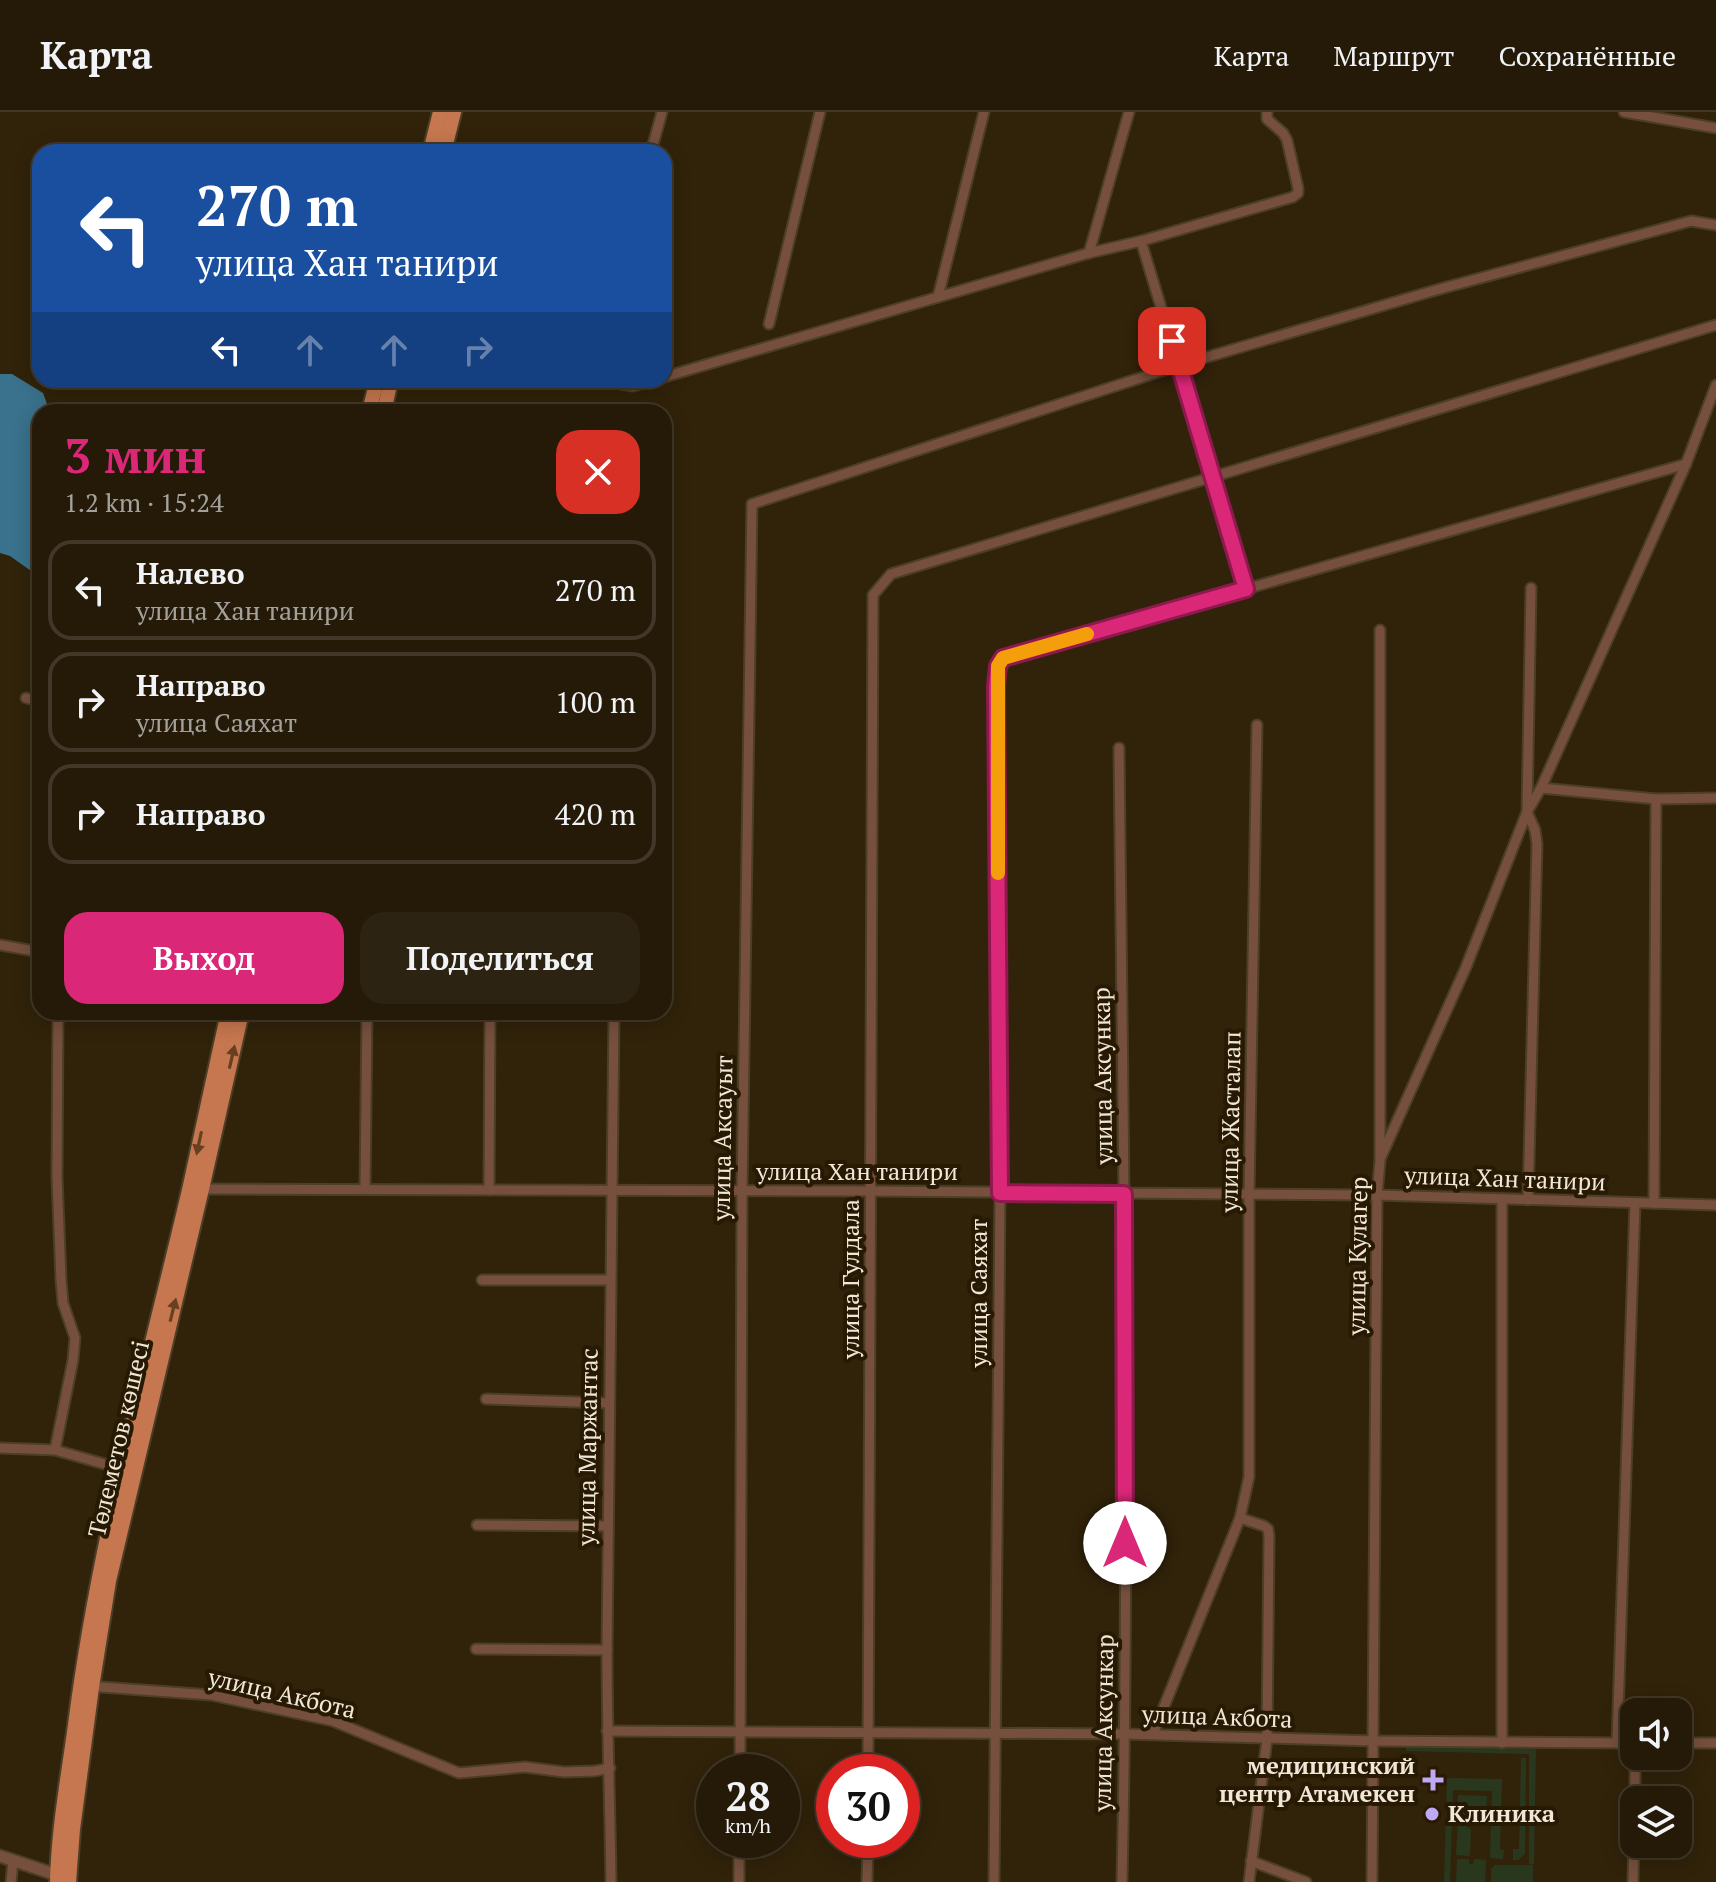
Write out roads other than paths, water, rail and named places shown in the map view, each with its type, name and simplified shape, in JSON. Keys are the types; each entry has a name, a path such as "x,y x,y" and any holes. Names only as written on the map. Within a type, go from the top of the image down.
{"main road":[{"path":"432,144 440,112"},
{"path":"446,144 454,112"},
{"name":"Төлеметов көшесі","path":"86,1686 196,1189 227,1020"},
{"name":"Төлеметов көшесі","path":"66,1879 97,1580 122,1469 240,1020"}],"street":[{"path":"653,144 662,112"},
{"path":"769,324 820,112"},
{"path":"938,297 984,112"},
{"path":"1089,253 1129,112"},
{"path":"672,375 1296,196 1298,188 1287,140 1267,119 1267,112"},
{"path":"1624,112 1716,128"},
{"path":"1180,365 1436,290 1691,221 1716,225"},
{"path":"1141,241 1246,589 1686,464"},
{"path":"1213,477 1716,325"},
{"name":"улица Аксауыт","path":"740,1754 742,1191 752,504 1180,365"},
{"path":"1380,1161 1466,967 1527,812 1541,788 1686,464 1716,385"},
{"name":"улица Гулдала","path":"868,1754 873,595 891,574 1213,477"},
{"path":"1528,1200 1537,844 1527,812 1531,588"},
{"name":"улица Саяхат","path":"994,1882 1000,1193 998,666 1003,658 1246,589"},
{"name":"улица Кулагер","path":"1372,1882 1377,1195 1380,1161 1380,630"},
{"path":"26,698 32,699"},
{"name":"улица Жасталап","path":"1153,1734 1240,1518 1249,1477 1249,1195 1257,725"},
{"name":"улица Аксункар","path":"1119,748 1124,1194 1125,1734 1122,1882"},
{"path":"1541,788 1656,799 1716,798"},
{"path":"1654,1203 1656,799"},
{"path":"0,945 32,951"},
{"path":"55,1450 75,1338 63,1303 61,1280 57,1177 58,1020"},
{"path":"365,1189 367,1020"},
{"path":"489,1190 490,1020"},
{"name":"улица Маржантас","path":"611,1882 607,1526 614,1020"},
{"name":"улица Хан танири","path":"196,1189 1377,1195 1716,1205"},
{"path":"1502,1199 1502,1743"},
{"path":"1617,1743 1635,1203"},
{"path":"482,1280 610,1280"},
{"path":"486,1399 609,1403"},
{"path":"0,1448 55,1450 122,1469"},
{"path":"1240,1518 1264,1526 1269,1536 1267,1739 1249,1882"},
{"path":"477,1525 607,1526"},
{"path":"476,1649 607,1650"},
{"name":"улица Акбота","path":"86,1686 211,1695 333,1721 459,1773 525,1767 564,1772 610,1768"},
{"name":"улица Акбота","path":"607,1731 1153,1734 1267,1739 1617,1743"},
{"path":"1692,1743 1716,1743"},
{"path":"0,1856 66,1879"},
{"path":"739,1858 739,1882"},
{"path":"867,1882 868,1858"},
{"path":"1633,1882 1634,1858"},
{"path":"11,1882 13,1861"},
{"path":"1251,1861 1306,1882"}],"water":[{"path":"0,374 12,374 43,393 47,404 32,404 32,572 10,556 0,553"}],"place":[{"name":"медицинский центр Атамекен","path":"1433,1780"},
{"name":"Клиника","path":"1432,1814"}]}
